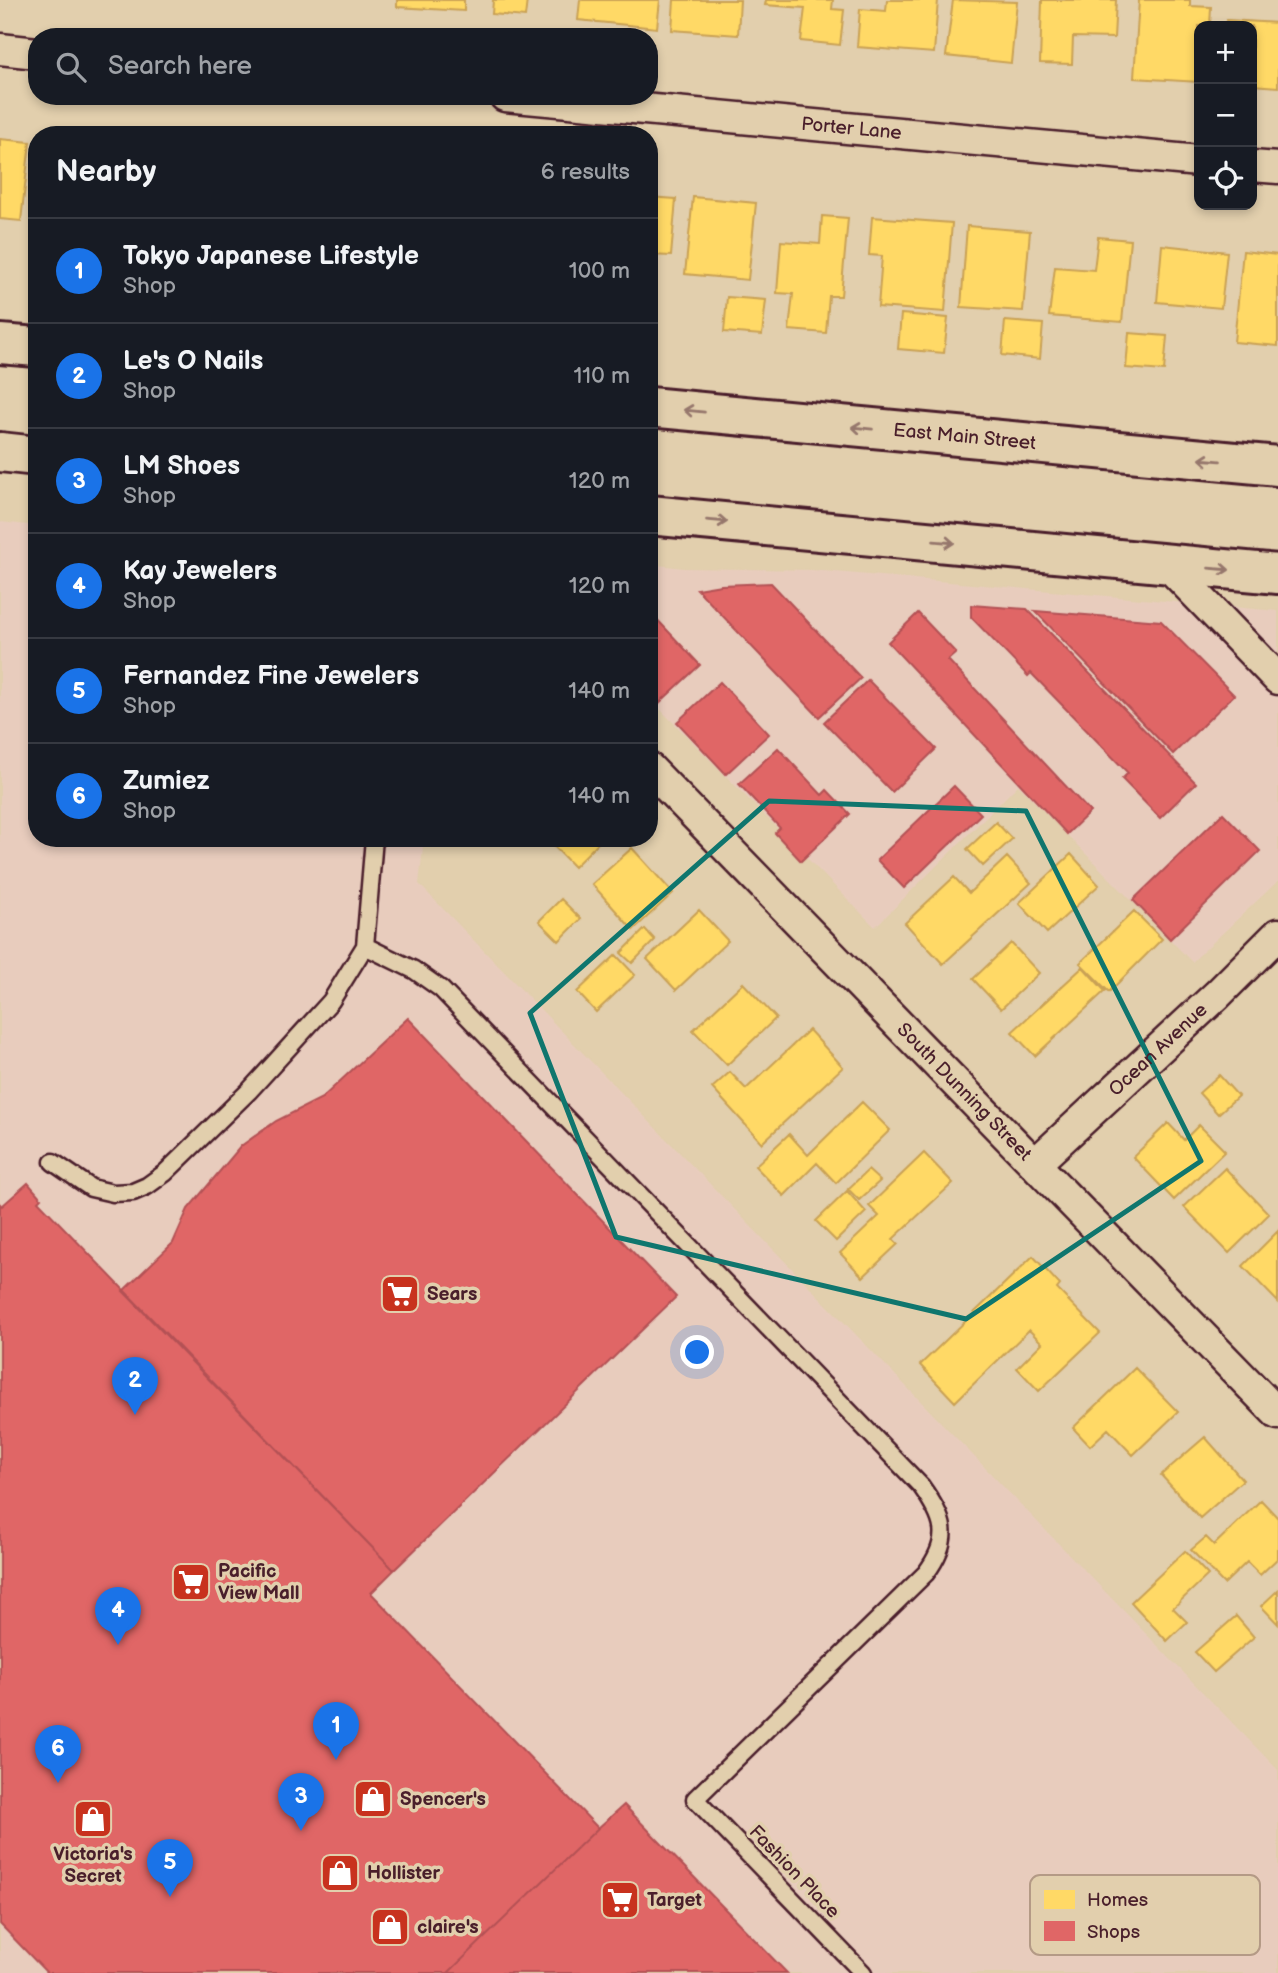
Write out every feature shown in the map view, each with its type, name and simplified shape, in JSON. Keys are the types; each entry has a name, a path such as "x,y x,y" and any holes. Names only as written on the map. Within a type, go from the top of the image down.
{"main road":[{"path":"0,344 28,346"},
{"name":"East Main Street","path":"658,408 1278,466"},
{"path":"0,452 28,455"},
{"path":"658,516 1278,574"}],"street":[{"path":"0,49 28,51"},
{"name":"Porter Lane","path":"601,105 1194,161"},
{"path":"1257,166 1278,168"},
{"path":"1167,564 1278,679"},
{"name":"South Dunning Street","path":"658,777 1278,1414"},
{"name":"Ocean Avenue","path":"1035,1164 1217,995 1278,934"}],"lane":[{"path":"53,1162 91,1188 113,1193 133,1192 165,1173 249,1091 331,1001 365,946 373,847"},
{"name":"Fashion Place","path":"365,946 429,978 441,989 921,1486 936,1507 944,1534 939,1555 926,1573 695,1799 863,1973"}],"highlighted area":[{"path":"769,801 1026,811 1201,1161 966,1319 616,1237 530,1013"}],"shaded area":[{"name":"Pacific View Mall","path":"0,522 28,525 28,847 423,847 419,884 1278,1770 1278,1973 0,1973"},
{"path":"658,565 684,568 812,570 1278,611 1278,881 1192,962 1018,785 875,927 658,707"}],"building: Homes":[{"path":"397,0 464,0 464,11 397,7"},
{"path":"493,0 527,0 525,17 492,14"},
{"path":"580,0 660,0 657,28 578,20"},
{"path":"674,0 740,0 738,35 672,30"},
{"path":"766,0 833,0 832,9 844,10 840,45 801,41 805,8 765,5"},
{"path":"887,0 938,0 934,53 857,47 860,9 886,11"},
{"path":"953,0 1017,2 1011,63 946,56"},
{"path":"1042,0 1116,0 1114,38 1073,37 1072,64 1040,63"},
{"path":"1139,0 1190,0 1190,6 1211,7 1210,21 1194,21 1194,82 1134,78"},
{"path":"1257,22 1278,23 1278,87 1257,85"},
{"path":"0,139 28,142 21,221 0,219"},
{"path":"693,197 756,203 748,280 685,274"},
{"path":"658,198 676,199 671,256 658,255"},
{"path":"822,216 848,218 841,296 829,296 826,333 789,330 793,294 777,293 781,241 820,244"},
{"path":"872,217 952,223 945,312 878,307 882,256 869,255"},
{"path":"967,226 1030,231 1023,311 961,307"},
{"path":"1098,237 1130,240 1122,322 1049,316 1055,267 1094,270"},
{"path":"1162,245 1227,252 1221,308 1157,302"},
{"path":"1243,251 1278,255 1278,346 1234,342"},
{"path":"727,297 766,300 762,335 724,332"},
{"path":"901,314 948,318 944,353 898,349"},
{"path":"1005,321 1043,324 1040,359 1002,355"},
{"path":"1129,333 1167,336 1164,371 1126,368"},
{"path":"996,822 1012,839 983,866 967,849"},
{"path":"555,847 594,847 574,867"},
{"path":"632,848 673,893 633,930 592,884"},
{"path":"1071,854 1099,885 1047,933 1019,903"},
{"path":"1007,857 1031,883 943,964 905,923 954,877 969,893"},
{"path":"561,899 581,919 559,941 539,921"},
{"path":"699,910 728,941 676,990 647,959"},
{"path":"1134,911 1162,939 1109,992 1080,963"},
{"path":"645,929 655,940 632,963 621,953"},
{"path":"1011,943 1039,973 1001,1009 973,979"},
{"path":"616,955 635,975 596,1012 577,992"},
{"path":"1083,967 1105,991 1035,1056 1012,1032"},
{"path":"743,983 776,1018 727,1065 693,1030"},
{"path":"809,1030 843,1067 762,1143 712,1088 730,1072 746,1089"},
{"path":"1219,1075 1238,1096 1218,1114 1199,1093"},
{"path":"862,1102 890,1130 836,1183 817,1163 784,1196 755,1166 789,1134 808,1155"},
{"path":"1168,1123 1184,1140 1199,1125 1225,1151 1174,1200 1133,1157"},
{"path":"924,1153 953,1183 893,1239 898,1244 863,1277 840,1253 879,1216 869,1206"},
{"path":"1225,1168 1269,1214 1229,1253 1184,1207"},
{"path":"868,1170 880,1181 859,1200 848,1189"},
{"path":"847,1191 866,1212 836,1241 816,1221"},
{"path":"1278,1231 1278,1302 1243,1266"},
{"path":"1033,1256 1060,1285 1057,1289 1100,1333 1039,1391 1017,1368 1042,1343 1029,1330 955,1402 920,1365"},
{"path":"1135,1368 1178,1412 1133,1455 1108,1429 1090,1446 1073,1428"},
{"path":"1205,1437 1243,1480 1200,1518 1161,1475"},
{"path":"1261,1500 1278,1518 1278,1558 1260,1575 1247,1562 1224,1584 1191,1550 1206,1537 1214,1545"},
{"path":"1185,1551 1208,1575 1173,1608 1187,1622 1167,1641 1131,1602"},
{"path":"1278,1590 1278,1624 1261,1606"},
{"path":"1236,1616 1254,1637 1214,1672 1195,1652"}],"building: Shops":[{"path":"771,583 861,678 819,717 697,589"},
{"path":"971,605 1027,609 1196,783 1160,818 1122,779 1128,773 1031,673 1028,676 971,617"},
{"path":"1035,611 1161,621 1234,695 1173,754"},
{"path":"918,613 956,653 948,660 1090,812 1067,834 888,642"},
{"path":"658,620 700,665 658,704"},
{"path":"868,680 936,749 892,792 824,722"},
{"path":"720,682 769,734 726,774 677,722"},
{"path":"778,748 822,795 827,790 850,814 801,861 775,833 780,828 739,784"},
{"path":"954,786 981,814 904,888 877,860"},
{"path":"1223,813 1260,851 1170,939 1133,900"},
{"name":"Sears","path":"408,1018 676,1297 394,1570 123,1291 173,1243 188,1209 241,1146 276,1121 322,1098"},
{"name":"Pacific View Mall","path":"28,1183 41,1198 38,1201 394,1570 371,1593 598,1828 448,1973 47,1973 0,1924 0,1204 2,1206"},
{"name":"Target","path":"624,1805 787,1973 448,1973 598,1828"}],"place":[{"name":"Sears","path":"400,1294"},
{"name":"Le's O Nails","path":"135,1415"},
{"name":"Pacific View Mall","path":"191,1582"},
{"name":"Kay Jewelers","path":"118,1645"},
{"name":"Tokyo Japanese Lifestyle","path":"336,1760"},
{"name":"Zumiez","path":"58,1783"},
{"name":"Spencer's","path":"373,1799"},
{"name":"Victoria's Secret","path":"93,1819"},
{"name":"LM Shoes","path":"301,1831"},
{"name":"Hollister","path":"340,1873"},
{"name":"Fernandez Fine Jewelers","path":"170,1897"},
{"name":"Target","path":"620,1900"},
{"name":"claire's","path":"390,1927"}]}
